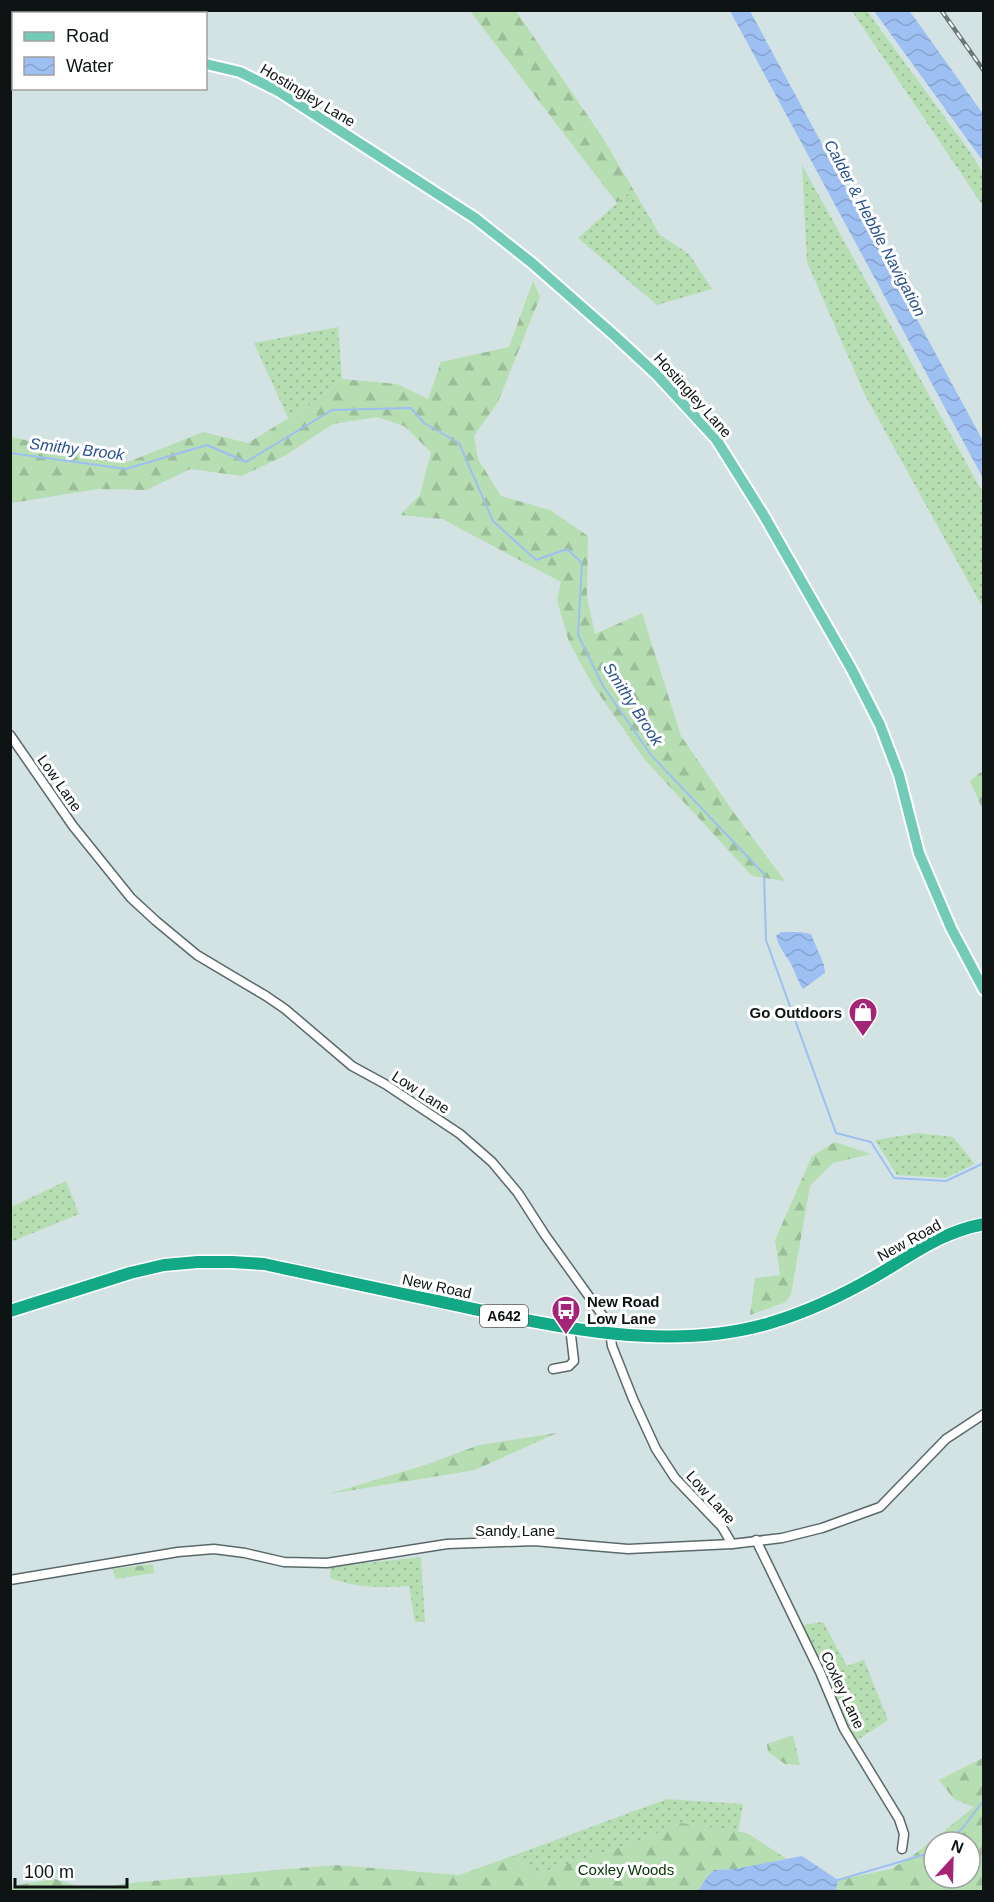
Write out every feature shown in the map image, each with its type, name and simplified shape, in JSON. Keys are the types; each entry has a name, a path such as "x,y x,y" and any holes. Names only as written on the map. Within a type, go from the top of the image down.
{"highway":[{"name":"New Road","path":"10,1311 130,1273 186,1263 232,1262 264,1264 486,1312 570,1327 638,1336 703,1336 770,1323 830,1301 943,1236 984,1224"}],"main road":[{"name":"Hostingley Lane","path":"207,64 240,72 280,92 475,218 545,274 615,336 657,375 716,439 763,514 851,668 880,725 899,775 919,853 951,928 984,990"}],"street":[{"name":"Low Lane","path":"10,735 73,826 131,898 156,921 197,955 285,1009 352,1066 385,1084 460,1134 492,1162 518,1193 545,1235 590,1296 610,1332 612,1346 656,1449 675,1478 722,1527 732,1544"},
{"path":"553,1369 569,1366 574,1361 570,1327"},
{"name":"Sandy Lane","path":"10,1580 178,1552 214,1549 284,1562 327,1563 447,1544 534,1541 628,1549 732,1544 782,1538 822,1528 880,1507 946,1439 984,1414"},
{"name":"Coxley Lane","path":"756,1540 820,1672 844,1729 899,1819 904,1834 902,1849"}],"green space":[{"path":"21,11 109,11 109,12"},
{"path":"470,11 516,11 603,138 633,189 617,203"},
{"path":"852,11 867,11 970,152 983,173 983,206"},
{"path":"802,165 983,493 983,608 865,395 807,262"},
{"path":"633,189 660,235 689,254 712,289 657,305 578,238"},
{"path":"533,281 540,297 498,402 474,436 478,459 501,496 550,510 588,536 587,597 595,634 642,613 681,736 785,881 752,876 645,760 592,684 569,642 557,600 561,582 442,519 400,515 420,495 431,452 404,426 377,417 333,424 286,455 242,476 190,469 147,490 98,489 12,503 11,437 128,462 203,432 248,443 318,400 342,379 397,384 428,399 441,362 509,347"},
{"path":"338,327 342,379 318,400 288,418 254,343"},
{"path":"981,772 983,776 983,810 970,781"},
{"path":"918,1133 953,1137 975,1164 946,1178 897,1175 875,1140"},
{"path":"835,1142 871,1154 833,1163 810,1186 791,1294 786,1302 750,1315 755,1278 780,1275 775,1240 812,1156"},
{"path":"66,1181 79,1214 11,1242 11,1207"},
{"path":"557,1433 475,1470 329,1494 425,1465 479,1445"},
{"path":"421,1557 425,1622 415,1622 409,1586 369,1586 350,1584 330,1578 330,1567"},
{"path":"153,1564 154,1573 116,1579 112,1569"},
{"path":"823,1622 847,1666 864,1660 888,1720 856,1741 802,1625"},
{"path":"793,1735 800,1765 785,1764 768,1752 767,1744"},
{"path":"983,1758 983,1891 836,1892 838,1880 891,1869 922,1848 922,1890 982,1890 982,1830 945,1830 974,1807 954,1799 939,1780"},
{"path":"667,1799 743,1804 738,1832 681,1823 640,1841 536,1874 512,1856"},
{"name":"Coxley Woods","path":"681,1823 747,1833 787,1859 735,1869 714,1870 698,1892 11,1892 11,1886 55,1879 87,1889 140,1882 335,1865 459,1875 512,1856 536,1874 640,1841"}],"water":[{"path":"730,11 750,11 983,441 983,478"},
{"path":"874,11 909,11 914,17 983,114 983,161"},
{"path":"781,932 811,934 824,965 825,973 803,989 777,940 776,936"},
{"path":"802,1856 838,1880 836,1891 698,1891 714,1870 735,1869"}],"waterway":[{"name":"Smithy Brook","path":"10,453 126,469 207,445 246,462 332,410 411,408 424,423 459,443 493,521 536,560 567,549 582,563 578,635 603,686 651,755 764,874 766,940 836,1133 871,1142 894,1178 946,1181 984,1163"},
{"path":"961,1830 984,1800"},
{"path":"838,1880 922,1855"}],"railway":[{"path":"941,10 984,71"}],"place":[{"name":"Go Outdoors","path":"863,1038"},
{"name":"New Road Low Lane","path":"566,1336"}],"water label":[{"name":"Calder & Hebble Navigation","path":"875,228"}]}
